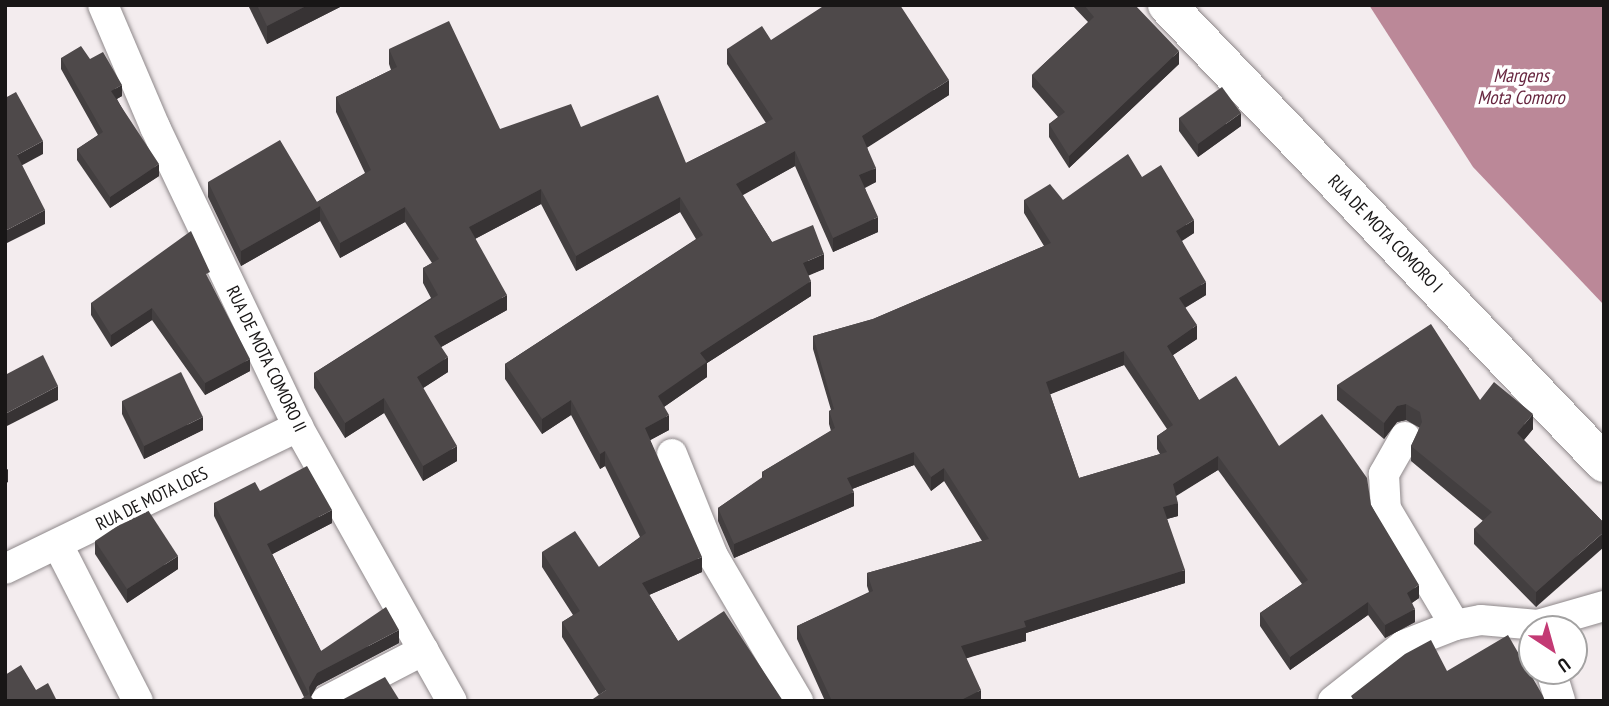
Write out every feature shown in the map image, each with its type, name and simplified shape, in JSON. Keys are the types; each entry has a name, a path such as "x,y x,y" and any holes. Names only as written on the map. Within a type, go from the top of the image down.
{"street":[{"name":"RUA DE MOTA COMORO II","path":"103,5 155,127 298,427 452,701"},
{"name":"RUA DE MOTA COMORO I","path":"1167,5 1604,463"},
{"name":"RUA DE MOTA LOES","path":"5,569 298,427"},
{"path":"1405,437 1384,474 1386,509 1455,625"},
{"path":"672,454 713,556 798,701"},
{"path":"58,545 138,701"},
{"path":"1576,615 1604,606"},
{"path":"1333,701 1404,645 1455,625 1481,620 1518,625"},
{"path":"327,701 424,650"}],"water":[{"name":"Margens Mota Comoro","path":"1369,5 1604,5 1604,305 1473,167"}],"building":[{"path":"257,5 308,5 267,26"},
{"path":"825,5 900,5 949,80 862,136 876,168 859,175 878,217 833,238 795,151 736,184 772,242 813,225 824,254 803,263 811,281 700,353 707,362 658,396 669,415 645,428 702,557 642,583 678,641 724,611 783,701 590,701 606,690 562,622 580,611 542,552 575,531 599,567 646,533 605,451 600,454 571,400 542,419 505,364 703,235 680,197 576,256 541,189 469,227 507,295 434,336 448,357 417,377 457,446 423,466 384,398 345,423 314,373 438,295 423,268 439,259 405,207 340,243 320,206 241,251 208,182 280,140 317,202 371,170 336,97 397,67 389,49 449,21 500,129 571,104 581,127 658,95 686,163 773,119 727,49 762,26 771,40"},
{"path":"1084,5 1135,5 1179,51 1069,156 1049,124 1065,112 1032,75 1094,17"},
{"path":"81,46 90,59 103,52 122,85 111,91 159,164 110,197 77,149 103,132 61,58"},
{"path":"1222,87 1241,113 1198,144 1179,118"},
{"path":"16,92 43,141 17,155 45,210 5,231 5,98"},
{"path":"1128,154 1142,177 1161,165 1194,220 1176,231 1206,282 1179,298 1197,325 1167,346 1199,400 1236,376 1279,446 1322,414 1367,478 1371,505 1419,585 1407,593 1415,609 1385,625 1368,602 1290,657 1260,613 1308,580 1218,456 1173,484 1178,503 1163,507 1185,570 1024,621 1026,627 961,646 981,690 959,701 832,701 797,626 873,591 867,573 989,539 944,468 931,477 914,452 847,478 854,492 734,544 718,508 764,476 762,472 835,428 829,411 834,409 813,336 873,319 1051,243 1024,200 1050,184 1063,200","holes":["1124,351 1173,425 1157,436 1167,452 1079,478 1046,382"]},
{"path":"191,231 210,272 206,274 250,359 205,383 152,308 111,335 91,303"},
{"path":"1431,324 1480,400 1494,382 1533,414 1517,433 1604,523 1604,532 1536,592 1474,529 1492,512 1411,446 1422,422 1420,412 1406,404 1397,406 1384,423 1337,385"},
{"path":"43,355 58,386 5,414 5,375"},
{"path":"181,372 203,417 144,446 122,401"},
{"path":"307,466 332,510 267,544 321,651 386,607 399,630 317,673 309,687 310,696 315,701 298,701 309,694 214,503 255,482 260,491"},
{"path":"146,507 178,556 127,589 95,541"},
{"path":"1508,635 1518,652 1518,685 1537,685 1545,701 1354,701 1351,696 1405,654 1431,640 1447,671"},
{"path":"21,665 36,690 48,683 57,701 5,701 5,675"},
{"path":"385,677 400,701 340,701"}]}
